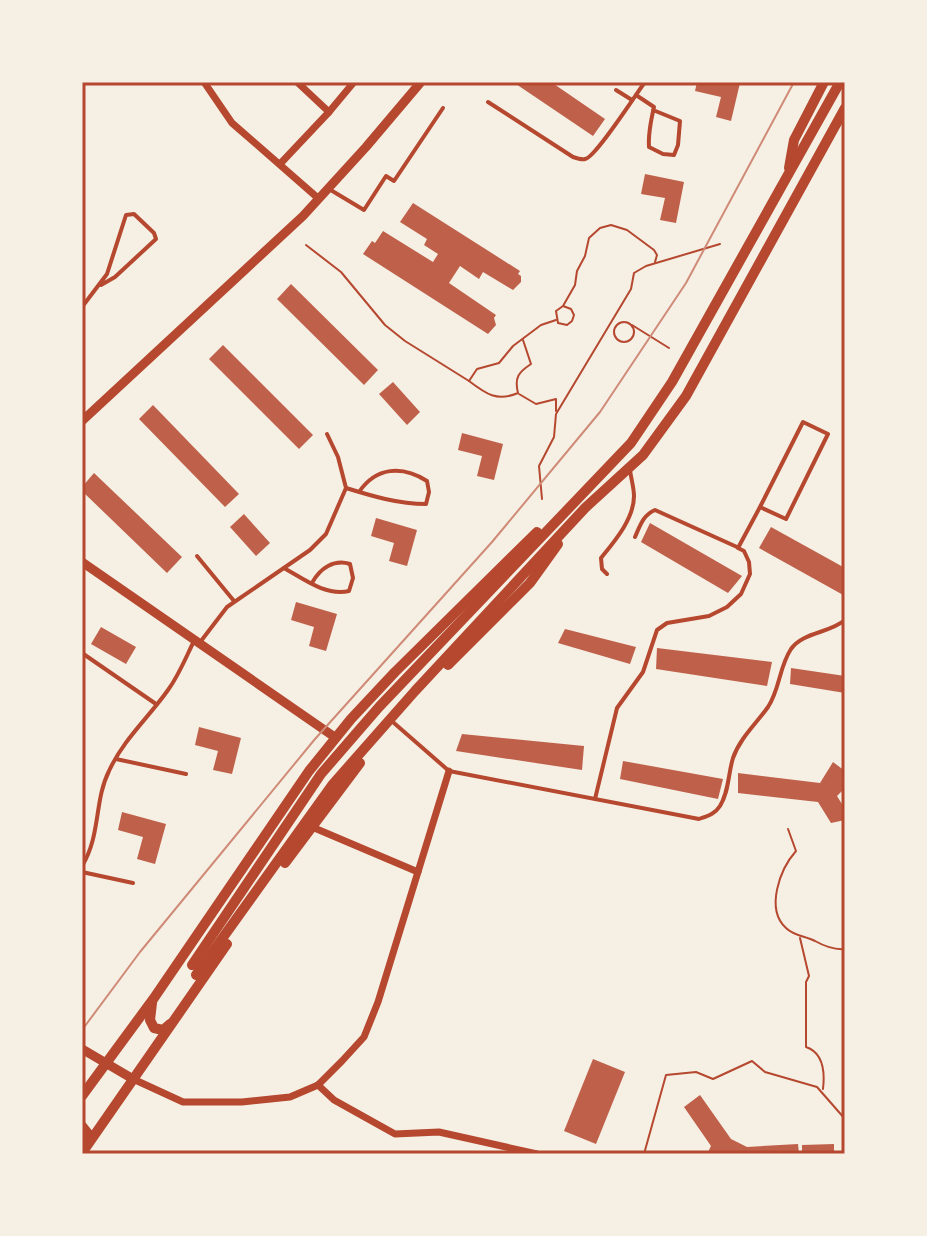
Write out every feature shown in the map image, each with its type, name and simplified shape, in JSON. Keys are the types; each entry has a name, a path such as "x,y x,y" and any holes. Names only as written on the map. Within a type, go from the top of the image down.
{"main road":[{"path":"787,179 794,140 824,82"},
{"path":"840,82 672,382 631,443 379,707 321,774 194,970 333,784 585,508 643,455 686,396 845,108"},
{"path":"82,1096 154,998 309,771 336,738 395,672 521,545 570,505"},
{"path":"82,1152 258,898 364,758 422,691 530,583 585,508"},
{"path":"154,998 150,1020 154,1028 163,1030 173,1021"},
{"path":"82,1126 90,1136 82,1152"}],"street":[{"path":"204,82 232,123 319,199"},
{"path":"297,82 329,112"},
{"path":"280,164 354,82"},
{"path":"82,421 329,189 421,82"},
{"path":"82,562 336,738"},
{"path":"82,1049 106,1065 183,1102 242,1102 290,1097 318,1085 364,1037 378,1002 449,771"},
{"path":"312,827 418,872"},
{"path":"318,1085 334,1100 395,1134 439,1132 537,1154"}],"lane":[{"path":"488,102 573,157 583,160 589,158 601,144 645,82"},
{"path":"616,90 632,100"},
{"path":"636,95 654,107 653,110 649,147 677,156 680,121 653,110"},
{"path":"329,189 364,210 386,176 394,181 443,108"},
{"path":"82,307 101,285 116,252 126,215 134,214 154,233 156,239 115,277 101,285"},
{"path":"738,548 803,422 828,434 786,519 760,507"},
{"path":"133,883 82,869 96,833 103,785 116,759 169,689 197,642 227,607 310,550 326,534 346,488 338,457 327,434"},
{"path":"607,574 602,569 601,558 618,537 634,498 629,468"},
{"path":"346,488 359,492 409,504 426,504 429,492 427,481 416,474 395,470 380,472 359,492"},
{"path":"595,799 617,708 643,672 657,630 667,623 709,616 727,607 741,594 750,574 744,551 655,510 642,522 635,537"},
{"path":"197,556 234,601"},
{"path":"284,568 312,583 338,593 349,591 353,578 350,564 341,561 327,566 312,583"},
{"path":"394,723 449,771 699,819 716,812 727,789 733,760 741,742 769,706 783,663 794,645 845,620"},
{"path":"82,653 156,704"},
{"path":"116,759 186,774"}],"path":[{"path":"563,306 571,309 574,318 567,325 556,320 556,311 563,306 575,285 589,238 600,228 611,225 627,230 654,250 657,255 655,263"},
{"path":"556,414 631,289 634,273 655,263 720,244"},
{"path":"306,245 341,272 385,325 405,341 493,397 518,393"},
{"path":"469,381 477,369 499,363 522,339 541,325 556,320"},
{"path":"608,328 629,323 669,348"},
{"path":"614,328 616,337 627,341 634,331 629,323"},
{"path":"522,339 531,364 518,373 518,393 536,404 556,399 554,437 539,466 542,499"},
{"path":"788,829 796,851 785,863 775,906 780,921 799,937 820,945 845,949"},
{"path":"799,937 809,976 806,982 806,1047 822,1059 823,1091"},
{"path":"644,1154 666,1075 696,1072 713,1079 752,1061 765,1072 823,1091 845,1119"}],"building":[{"path":"513,82 551,82 605,119 593,136"},
{"path":"697,82 740,83 731,121 716,117 721,97 695,91"},
{"path":"645,174 684,182 676,223 660,220 665,198 641,194"},
{"path":"413,203 520,271 521,282 513,290 483,272 479,279 460,266 449,283 496,315 496,325 488,334 363,254 383,231 433,262 438,254 424,245 427,239 400,222"},
{"path":"291,284 378,370 364,385 277,299"},
{"path":"223,345 313,435 299,449 209,359"},
{"path":"393,382 420,412 407,425 379,394"},
{"path":"153,405 239,494 225,507 139,419"},
{"path":"462,433 503,444 494,480 477,476 482,456 458,450"},
{"path":"94,473 182,557 167,573 82,491"},
{"path":"244,514 270,543 256,556 230,527"},
{"path":"376,518 417,530 407,566 389,561 394,543 371,536"},
{"path":"650,523 742,576 728,593 641,542"},
{"path":"771,527 845,568 845,596 759,548"},
{"path":"296,602 337,614 326,651 309,646 314,627 291,620"},
{"path":"101,627 136,647 126,664 91,644"},
{"path":"565,629 636,647 630,664 558,643"},
{"path":"657,648 772,662 767,686 656,669"},
{"path":"791,668 845,676 845,693 790,684"},
{"path":"199,727 241,738 232,774 213,770 218,751 195,745"},
{"path":"462,734 584,746 582,770 456,751"},
{"path":"623,761 723,779 718,799 620,779"},
{"path":"833,762 845,771 845,788 837,796 845,809 845,820 831,823 818,802 738,793 738,773 820,783"},
{"path":"122,812 166,824 155,864 137,859 143,837 118,830"},
{"path":"593,1059 625,1072 596,1144 564,1131"},
{"path":"700,1095 731,1139 747,1147 798,1144 799,1154 707,1154 711,1146 684,1107"},
{"path":"834,1144 834,1154 802,1154 802,1145"}],"tram line":[{"path":"82,1030 140,952 315,739 492,542 600,412 686,283 794,82"}]}
